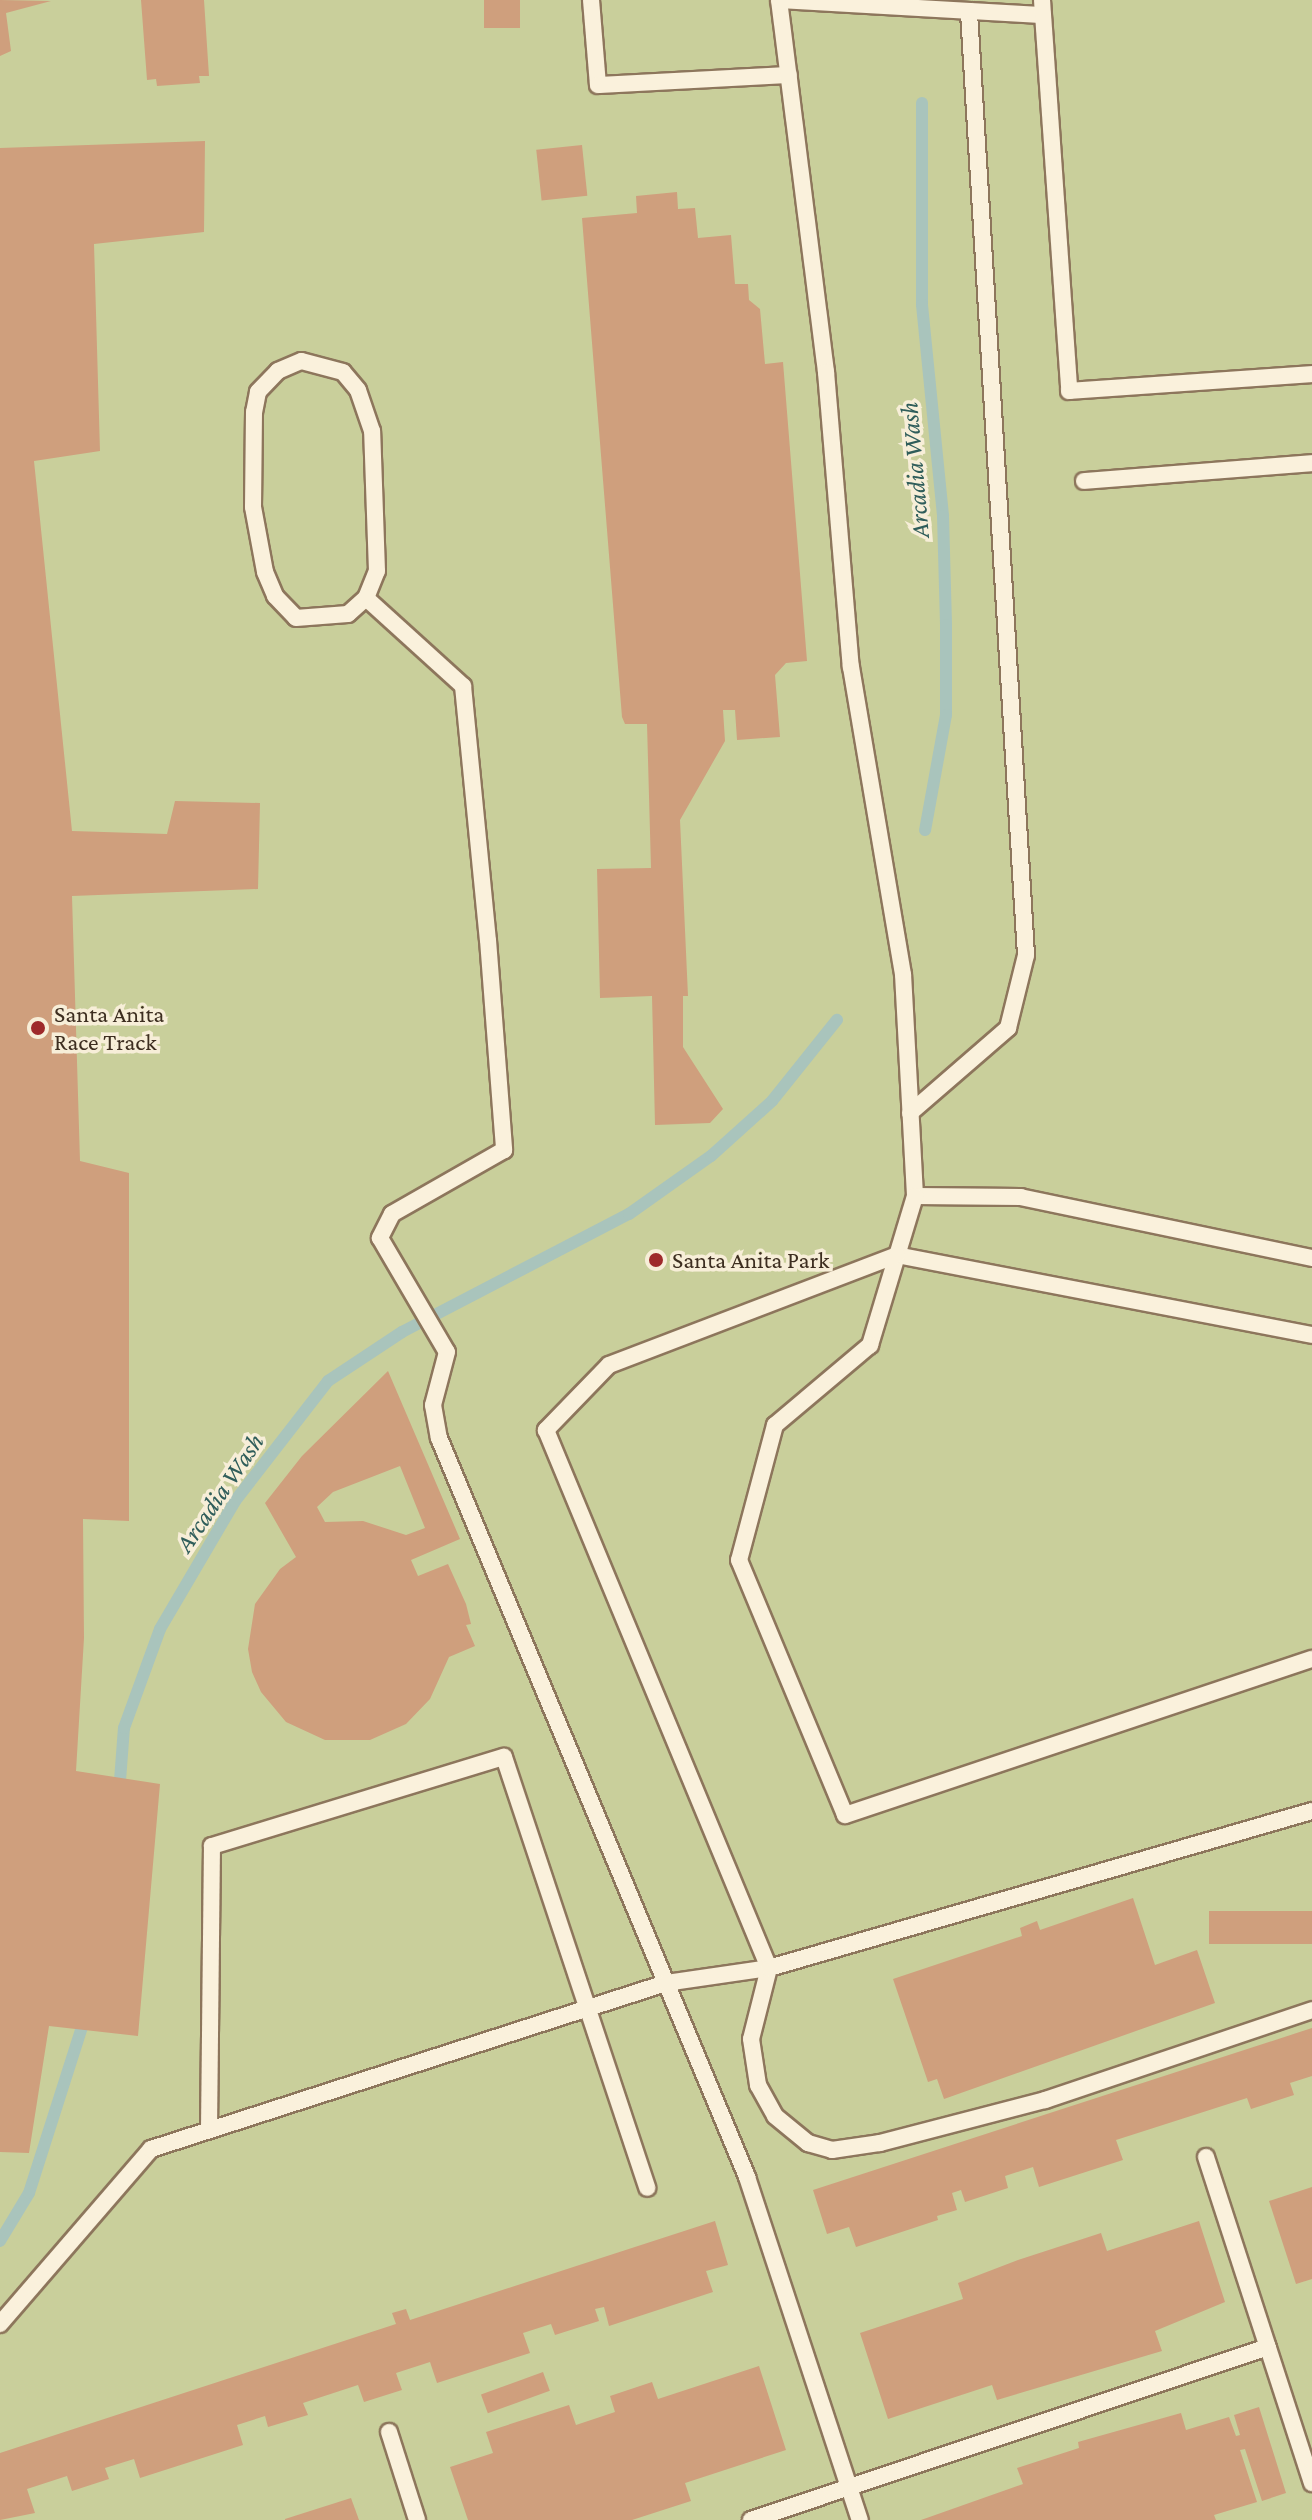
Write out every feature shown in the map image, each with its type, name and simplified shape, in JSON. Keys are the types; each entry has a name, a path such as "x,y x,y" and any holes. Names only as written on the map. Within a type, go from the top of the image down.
{"lane":[{"path":"591,0 598,85 789,75"},
{"path":"1312,374 1069,391 1042,8 969,11 779,0 826,372 851,667 903,974 915,1196 870,1345 775,1425 739,1560 845,1815 1312,1659"},
{"path":"910,1113 1008,1028 1026,955 969,11"},
{"path":"301,361 343,372 358,390 372,431 377,571 366,598 348,614 296,618 275,596 265,572 253,507 254,412 258,392 278,371 301,361"},
{"path":"1084,481 1312,463"},
{"path":"366,598 463,686 504,1150 392,1214 380,1238 391,1263 447,1352 433,1405 439,1438 747,2177 860,2520"},
{"path":"915,1196 1021,1197 1312,1258"},
{"path":"1312,1335 897,1255 609,1365 546,1430 769,1968 751,2039 758,2085 775,2116 808,2143 832,2150 880,2143 1045,2100 1312,2010"},
{"path":"209,2130 212,1846 504,1757 591,2007 647,2188"},
{"path":"0,2324 151,2149 666,1983 769,1968 1312,1811"},
{"path":"1206,2157 1312,2483"},
{"path":"751,2520 1268,2347"},
{"path":"389,2432 417,2520"}],"green space":[{"name":"Santa Anita Park","path":"0,0 1312,0 1312,2520 0,2520"}],"building":[{"path":"0,0 51,1 6,13 11,51 0,56"},
{"path":"141,0 204,0 209,76 199,76 200,83 157,86 156,79 147,80"},
{"path":"484,0 520,0 520,28 484,28"},
{"name":"Santa Anita Race Track","path":"205,141 204,232 94,244 100,451 34,461 72,831 167,834 175,801 260,803 258,889 72,896 80,1161 129,1173 129,1521 83,1519 84,1638 76,1771 160,1784 138,2036 49,2026 29,2153 0,2152 0,148"},
{"path":"582,145 587,196 542,201 536,150"},
{"path":"677,192 678,209 695,208 698,238 731,235 735,284 748,284 749,300 760,309 765,364 783,362 807,661 786,663 775,675 780,737 737,740 735,710 723,710 725,741 680,820 688,996 683,996 683,1047 723,1109 710,1123 655,1125 652,996 600,998 597,869 651,868 647,724 625,724 622,717 582,218 637,213 636,196"},
{"path":"388,1371 460,1539 411,1560 418,1576 448,1564 466,1604 471,1624 466,1625 475,1646 449,1657 430,1699 406,1724 370,1740 325,1740 286,1722 261,1692 252,1672 248,1649 255,1604 280,1569 296,1557 265,1503 302,1456","holes":["400,1466 425,1528 406,1535 363,1521 325,1522 317,1507 333,1492"]},
{"path":"1133,1898 1155,1965 1197,1950 1215,2003 944,2099 937,2079 928,2082 893,1979 1022,1936 1020,1928 1037,1921 1040,1930"},
{"path":"1209,1911 1312,1911 1312,1944 1209,1944"},
{"path":"1312,2028 1312,2076 1290,2083 1294,2095 1251,2109 1247,2098 1116,2140 1123,2160 1039,2187 1033,2167 1005,2176 1008,2188 965,2202 961,2190 952,2193 957,2210 937,2216 938,2220 856,2247 849,2227 827,2234 813,2190"},
{"path":"1312,2187 1312,2279 1296,2284 1269,2201"},
{"path":"715,2221 728,2265 706,2271 713,2292 609,2326 604,2307 595,2309 599,2321 555,2335 551,2324 523,2333 530,2353 437,2383 430,2362 396,2373 402,2390 364,2402 358,2385 303,2403 308,2415 268,2427 265,2416 237,2425 243,2445 140,2478 134,2459 105,2468 109,2479 72,2491 67,2476 27,2489 35,2513 0,2520 0,2453 396,2324 392,2313 406,2309 410,2320"},
{"path":"1199,2221 1225,2302 1155,2331 1162,2351 997,2400 992,2385 888,2419 860,2333 963,2299 958,2283 1018,2260 1101,2233 1107,2251"},
{"path":"759,2366 786,2450 685,2483 691,2501 632,2520 468,2520 450,2467 493,2453 486,2432 569,2405 576,2425 615,2412 610,2396 652,2382 658,2399"},
{"path":"543,2372 550,2391 488,2413 481,2395"},
{"path":"1259,2407 1286,2493 1262,2501 1245,2449 1240,2450 1257,2502 1214,2515 1216,2520 921,2520 1023,2484 1017,2468 1079,2448 1078,2442 1181,2413 1186,2430 1229,2417 1236,2436 1240,2435 1234,2415"},
{"path":"351,2498 359,2520 285,2520 285,2519"}],"waterway":[{"name":"Arcadia Wash","path":"922,103 922,305 943,516 946,625 946,715 925,830"},
{"name":"Arcadia Wash","path":"119,1794 124,1728 160,1629 235,1501 328,1381 402,1332 629,1214 711,1156 772,1101 837,1020"},
{"name":"Arcadia Wash","path":"0,2241 29,2193 85,2017"}],"place":[{"name":"Santa Anita Race Track","path":"38,1028"},
{"name":"Santa Anita Park","path":"656,1260"}]}
